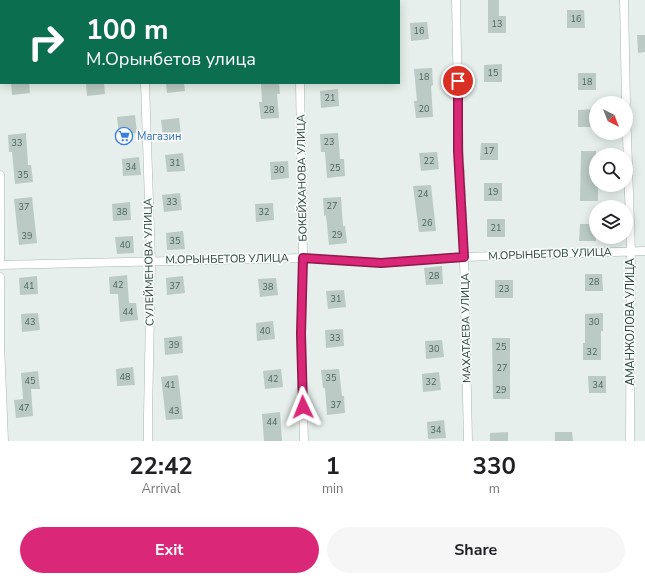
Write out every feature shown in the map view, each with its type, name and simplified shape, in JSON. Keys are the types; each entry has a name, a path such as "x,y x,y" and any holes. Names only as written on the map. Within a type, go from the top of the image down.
{"street":[{"name":"МАХАТАЕВА УЛИЦА","path":"456,0 458,151 464,257 468,441"},
{"path":"624,0 626,96"},
{"name":"СУЛЕЙМЕНОВА УЛИЦА","path":"145,84 151,261 148,441"},
{"name":"БОКЕЙХАНОВА УЛИЦА","path":"300,84 303,258 301,334 304,441"},
{"name":"АМАНЖОЛОВА УЛИЦА","path":"627,140 631,252 630,441"},
{"path":"0,175 0,260"},
{"name":"М.ОРЫНБЕТОВ УЛИЦА","path":"0,265 303,258 381,263 464,257 645,251"},
{"path":"0,277 0,344 4,441"}],"building":[{"path":"488,0 499,0 499,16 506,16 506,33 488,33"},
{"path":"567,10 584,10 585,28 567,28"},
{"path":"427,22 429,39 411,41 410,23"},
{"path":"637,35 645,35 645,52 638,53"},
{"path":"502,64 502,82 484,82 484,65"},
{"path":"432,68 433,85 431,86 433,117 416,118 414,101 417,101 414,69"},
{"path":"578,73 596,73 596,90 578,90"},
{"path":"11,84 29,84 30,93 12,95"},
{"path":"86,84 104,84 105,94 87,96"},
{"path":"166,84 184,84 185,91 167,93"},
{"path":"261,84 279,84 280,94 277,94 279,118 261,119 259,102 262,102"},
{"path":"338,89 339,106 321,108 320,91"},
{"path":"589,109 589,127 578,127 578,110"},
{"path":"135,115 137,133 119,134 117,117"},
{"path":"179,118 181,135 163,137 161,120"},
{"path":"26,133 28,165 31,165 33,182 15,184 12,152 9,152 8,135"},
{"path":"338,133 340,159 344,159 345,176 327,178 325,152 321,152 320,134"},
{"path":"481,143 498,143 498,160 480,160"},
{"path":"581,151 589,151 589,192 598,192 598,200 580,201"},
{"path":"437,152 439,169 421,171 419,153"},
{"path":"183,153 185,171 167,172 165,155"},
{"path":"139,157 141,175 123,176 122,159"},
{"path":"288,161 289,178 271,180 270,162"},
{"path":"484,183 502,183 502,201 484,201"},
{"path":"431,185 436,231 419,232 413,186"},
{"path":"180,193 182,210 164,212 162,195"},
{"path":"32,197 37,243 19,245 14,199"},
{"path":"341,197 343,226 345,226 347,243 329,245 326,215 324,216 323,198"},
{"path":"130,202 131,220 113,221 112,204"},
{"path":"273,203 274,220 256,222 255,204"},
{"path":"487,219 505,219 505,237 487,237"},
{"path":"580,224 589,224 589,241 579,241"},
{"path":"183,231 185,249 167,250 166,233"},
{"path":"133,236 134,253 117,254 115,237"},
{"path":"442,266 443,284 426,285 424,268"},
{"path":"585,274 602,274 603,291 585,291"},
{"path":"127,275 129,303 136,303 138,320 120,322 118,294 110,294 109,277"},
{"path":"37,276 38,294 20,295 19,278"},
{"path":"183,276 185,293 167,295 166,278"},
{"path":"276,278 278,295 260,297 258,279"},
{"path":"495,280 513,280 513,298 495,298"},
{"path":"344,290 346,307 328,309 326,291"},
{"path":"38,313 40,330 22,332 21,314"},
{"path":"603,313 603,331 601,331 601,360 583,360 583,343 585,343 585,314"},
{"path":"273,321 275,339 257,341 256,323"},
{"path":"343,329 344,346 326,348 325,330"},
{"path":"182,336 183,353 165,355 164,338"},
{"path":"492,338 510,338 510,399 493,399"},
{"path":"442,340 444,357 426,359 425,341"},
{"path":"133,367 135,385 117,386 116,369"},
{"path":"281,369 283,387 265,389 263,371"},
{"path":"339,369 342,396 344,396 345,413 327,415 325,388 323,388 321,370"},
{"path":"38,371 40,389 31,389 33,416 16,418 14,400 23,399 21,373"},
{"path":"439,372 441,390 423,392 422,374"},
{"path":"178,375 183,419 166,420 161,377"},
{"path":"588,376 606,376 606,393 589,393"},
{"path":"280,412 282,441 264,441 262,414"},
{"path":"444,420 446,438 428,439 427,422"},
{"path":"508,432 508,441 490,441 490,433"},
{"path":"555,432 572,432 573,441 555,441"}],"place":[{"name":"Магазин","path":"124,136"}],"route":[{"path":"303,407 301,334 303,258 381,263 464,257 458,151 458,81"}]}
